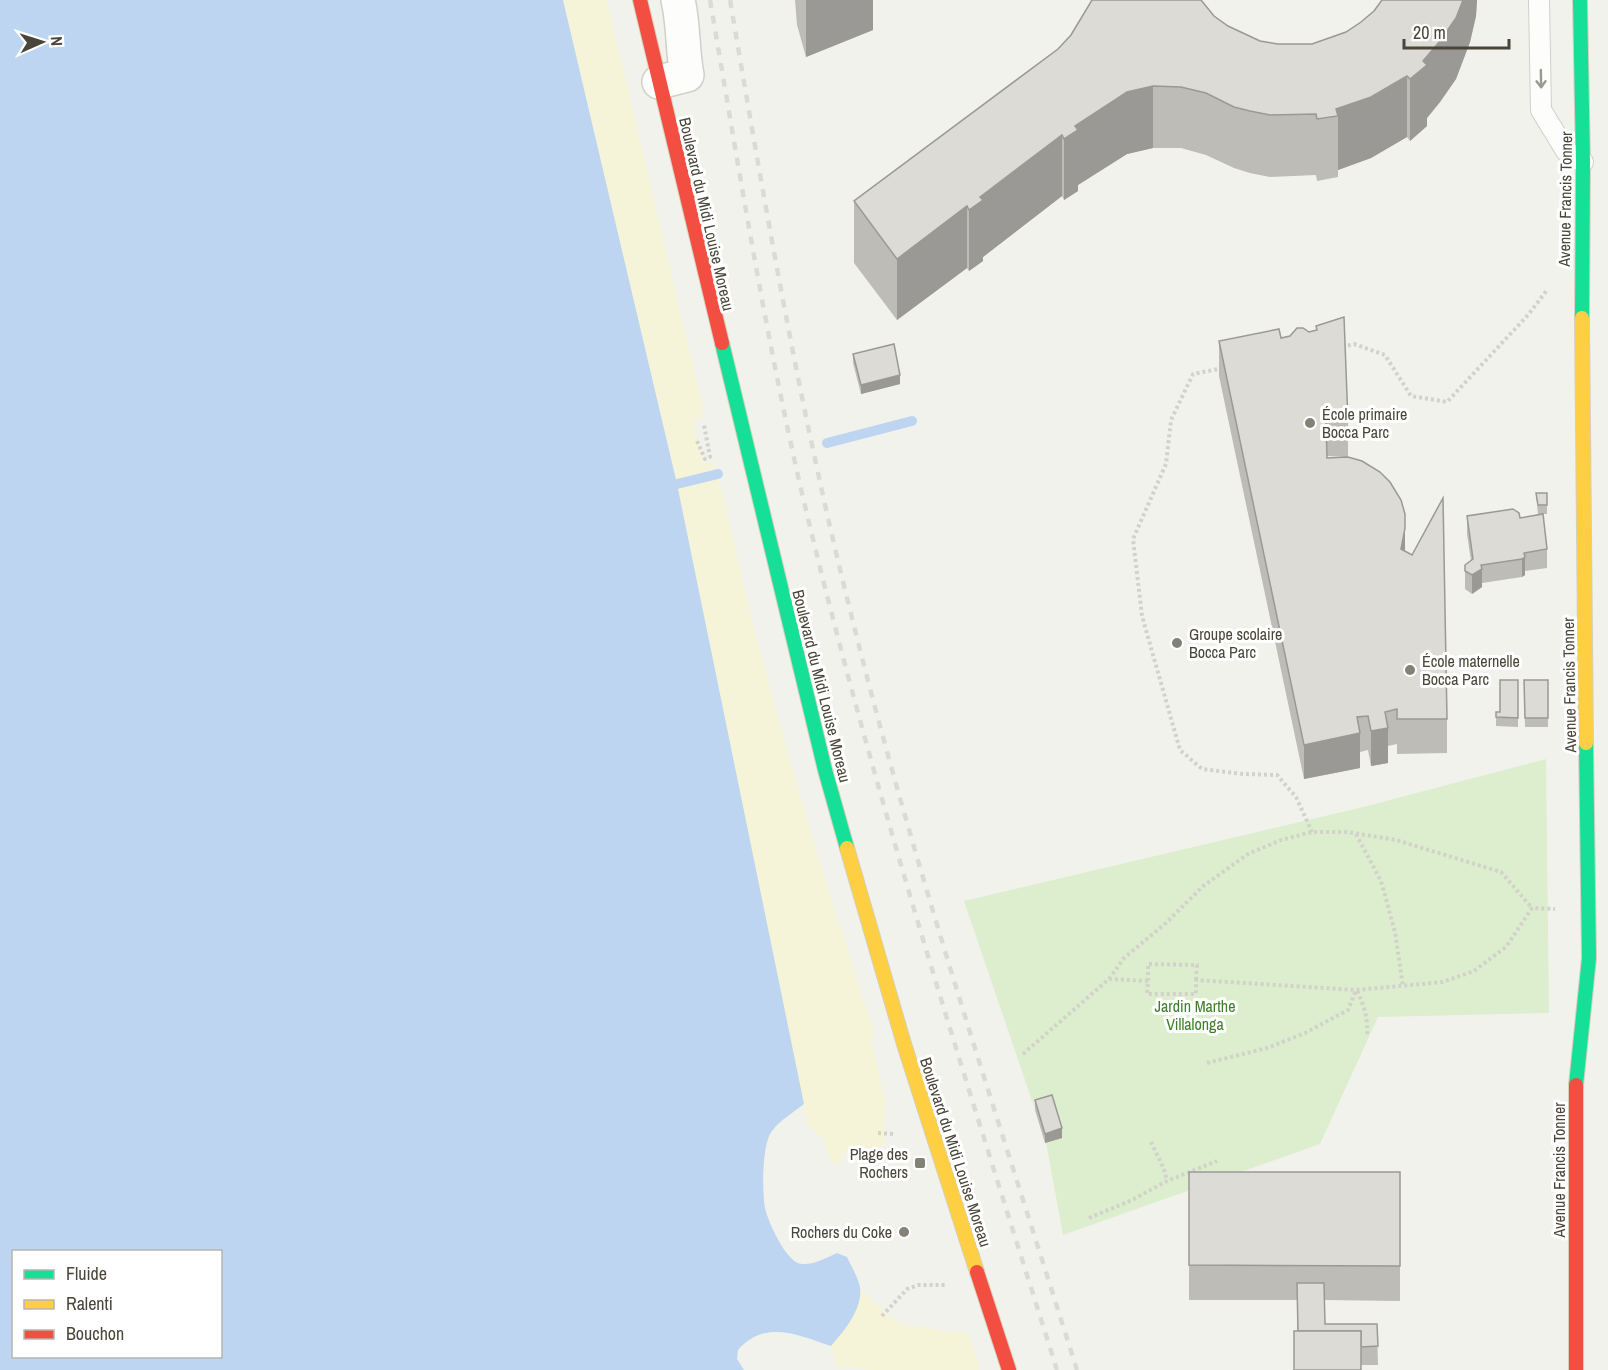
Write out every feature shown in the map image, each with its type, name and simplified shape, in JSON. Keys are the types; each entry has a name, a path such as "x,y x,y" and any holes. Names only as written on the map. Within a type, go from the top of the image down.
{"main road":[{"name":"Boulevard du Midi Louise Moreau","path":"640,0 825,770 908,1056 1009,1370"},
{"name":"Avenue Francis Tonner","path":"1576,1370 1576,1075 1589,958 1580,332 1583,162 1580,0"}],"street":[{"path":"659,82 687,75 684,60 683,23 678,0"}],"lane":[{"path":"1539,0 1541,110 1566,152 1583,162"}],"path":[{"path":"1331,349 1354,344 1385,355 1411,396 1447,402 1528,315 1548,290"},
{"path":"1227,367 1193,374 1171,420 1166,464 1133,539 1142,616 1180,750 1202,769 1277,775 1296,797 1312,832"},
{"path":"697,441 705,459 710,457 704,425"},
{"path":"1023,1054 1109,979 1124,958 1166,923 1203,887 1248,854 1281,840 1312,832 1355,833 1396,840 1501,872 1532,908 1549,908 1588,914"},
{"path":"1355,833 1381,881 1395,932 1403,987"},
{"path":"1196,980 1356,990 1443,982 1474,971 1506,947 1532,908"},
{"path":"1148,964 1197,965 1196,980 1196,994 1147,994 1148,964"},
{"path":"1109,979 1148,981"},
{"path":"1356,990 1364,1005 1368,1023 1367,1034"},
{"path":"1207,1064 1267,1048 1305,1033 1348,1010 1356,990"},
{"path":"878,1133 893,1134"},
{"path":"1151,1142 1167,1181"},
{"path":"1089,1218 1132,1200 1167,1181 1217,1161"},
{"path":"882,1316 907,1289 919,1285 934,1285"}],"green space":[{"name":"Jardin Marthe Villalonga","path":"1546,759 1549,1013 1378,1017 1320,1144 1063,1235 1046,1142 964,901 1363,807"}],"sand":[{"path":"563,0 607,0 705,417 692,421 704,463 714,462 779,722 825,879 875,1035 871,1037 885,1101 885,1144 867,1154 844,1152 841,1164 835,1164 828,1157 823,1139 808,1127 677,484"},
{"path":"860,1288 887,1314 904,1325 969,1334 980,1370 837,1368 831,1346 850,1319"}],"water":[{"path":"0,0 563,0 677,484 804,1104 779,1123 769,1137 764,1168 765,1208 784,1250 796,1262 811,1263 837,1253 847,1257 860,1287 856,1311 847,1327 831,1346 782,1332 759,1335 748,1340 738,1350 737,1359 744,1370 0,1370"}],"building":[{"path":"1092,0 1201,0 1214,16 1228,26 1260,41 1278,44 1312,44 1346,32 1374,11 1382,0 1463,0 1456,18 1423,61 1427,65 1410,79 1407,76 1371,97 1336,109 1338,116 1317,119 1316,114 1270,115 1234,107 1206,93 1181,87 1153,86 1127,92 1075,126 1078,130 1064,139 1062,135 980,197 983,200 969,210 967,206 897,259 854,201 1058,49 1071,35"},
{"path":"1344,317 1348,422 1326,421 1327,458 1348,457 1362,461 1380,472 1390,482 1401,500 1405,514 1401,549 1412,555 1443,498 1447,719 1397,719 1397,709 1385,712 1388,728 1371,731 1368,716 1357,717 1360,733 1304,745 1219,341 1279,329 1281,338 1290,336 1297,328 1303,328 1309,332 1317,330 1316,326"},
{"path":"894,344 900,375 861,385 853,354"},
{"path":"1536,493 1547,493 1547,505 1538,505"},
{"path":"1513,509 1519,513 1520,518 1543,514 1547,549 1524,553 1525,557 1522,559 1481,565 1482,569 1472,575 1465,571 1465,565 1473,559 1467,516"},
{"path":"1500,680 1518,680 1518,718 1496,717 1496,712 1500,712"},
{"path":"1524,680 1548,680 1548,718 1525,718"},
{"path":"1052,1095 1062,1128 1045,1134 1035,1100"},
{"path":"1189,1172 1400,1172 1400,1266 1189,1265"},
{"path":"1297,1283 1324,1283 1325,1324 1377,1324 1378,1346 1361,1347 1361,1331 1298,1331"},
{"path":"1294,1331 1361,1331 1361,1370 1294,1370"}],"waterway":[{"path":"827,443 912,421"},
{"path":"677,484 718,474"}],"railway":[{"path":"710,0 775,368 828,600 921,932 1057,1370"},
{"path":"730,0 770,231 800,385 851,614 929,899 1077,1370"}],"traffic: fast":[{"path":"1580,0 1583,162 1582,318"},
{"path":"722,343 825,770 847,848"},
{"path":"1576,1085 1589,958 1586,743"}],"traffic: slow":[{"path":"1582,318 1586,743"},
{"path":"847,848 904,1044 977,1272"}],"traffic: jam":[{"path":"640,0 722,343"},
{"path":"1576,1085 1576,1370"},
{"path":"977,1272 1009,1370"}],"place":[{"name":"École primaire Bocca Parc","path":"1310,423"},
{"name":"Groupe scolaire Bocca Parc","path":"1177,643"},
{"name":"École maternelle Bocca Parc","path":"1410,670"},
{"name":"Plage des Rochers","path":"920,1163"},
{"name":"Rochers du Coke","path":"904,1232"}]}
